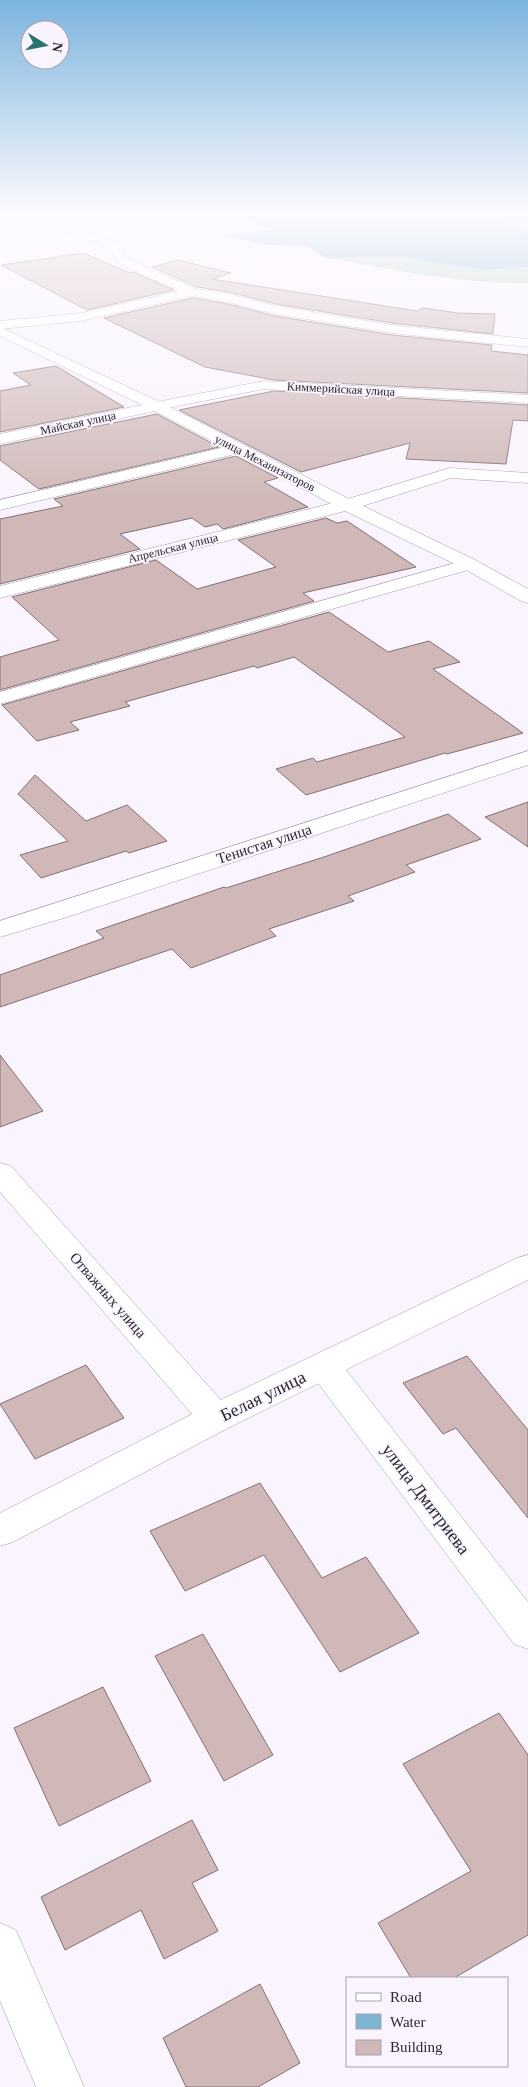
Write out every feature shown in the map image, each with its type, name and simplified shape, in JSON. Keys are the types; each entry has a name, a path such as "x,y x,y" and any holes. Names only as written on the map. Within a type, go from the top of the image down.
{"street":[{"path":"0,325 81,317 102,312"},
{"path":"289,312 371,326 528,343"},
{"name":"улица Механизаторов","path":"0,331 156,406 347,505 469,564 528,597"},
{"name":"Киммерийская улица","path":"156,406 264,385 528,399"},
{"name":"Майская улица","path":"0,439 156,406"},
{"path":"0,505 238,449"},
{"name":"Апрельская улица","path":"0,592 347,505 450,473 528,478"},
{"path":"0,698 469,564"},
{"name":"Тенистая улица","path":"0,929 68,909 528,758"},
{"name":"Отважных улица","path":"0,1173 216,1418"},
{"name":"Белая улица","path":"0,1531 216,1418 528,1266"},
{"name":"улица Дмитриева","path":"324,1366 528,1632"},
{"path":"0,1946 60,2087"}],"building":[{"path":"129,312 261,312 392,335 492,345 491,351 528,355 528,393 274,380 205,367 104,318"},
{"path":"327,312 495,314 493,334 392,323"},
{"path":"56,366 124,407 0,432 0,391 31,385 13,373"},
{"path":"274,391 528,405 528,421 513,420 506,464 406,459 410,443 301,472 179,410"},
{"path":"157,414 219,447 39,489 0,460 0,446"},
{"path":"236,456 278,478 264,482 308,507 223,529 217,524 205,527 192,518 120,534 140,549 0,584 0,519 63,506 54,499"},
{"path":"326,518 337,523 347,521 416,567 303,593 314,601 0,690 0,657 59,640 12,597 156,560 197,589 276,567 238,540"},
{"path":"329,612 388,652 429,641 460,662 433,669 523,733 445,753 306,795 276,769 313,758 317,762 405,737 294,657 257,668 254,666 125,702 130,706 70,722 79,730 37,741 2,705"},
{"path":"35,775 86,821 127,805 167,841 129,853 126,851 41,878 20,855 68,841 18,794"},
{"path":"528,802 528,847 485,817"},
{"path":"448,814 481,839 406,865 415,872 348,896 354,901 269,929 276,936 191,968 172,949 0,1007 0,975 104,938 96,931 224,887 226,888 324,857"},
{"path":"0,1055 43,1111 0,1127"},
{"path":"467,1356 528,1430 528,1518 456,1428 443,1434 403,1383"},
{"path":"86,1365 124,1418 35,1459 0,1404"},
{"path":"260,1483 322,1578 366,1557 419,1633 340,1672 264,1555 185,1591 150,1531"},
{"path":"203,1634 273,1755 224,1781 155,1656"},
{"path":"103,1687 151,1781 59,1826 14,1728"},
{"path":"499,1713 528,1755 528,1935 456,1977 410,1977 378,1923 471,1871 403,1764"},
{"path":"192,1820 218,1870 192,1883 218,1931 164,1959 141,1910 65,1950 41,1897"},
{"path":"260,1984 300,2063 258,2087 186,2087 163,2038"}]}
